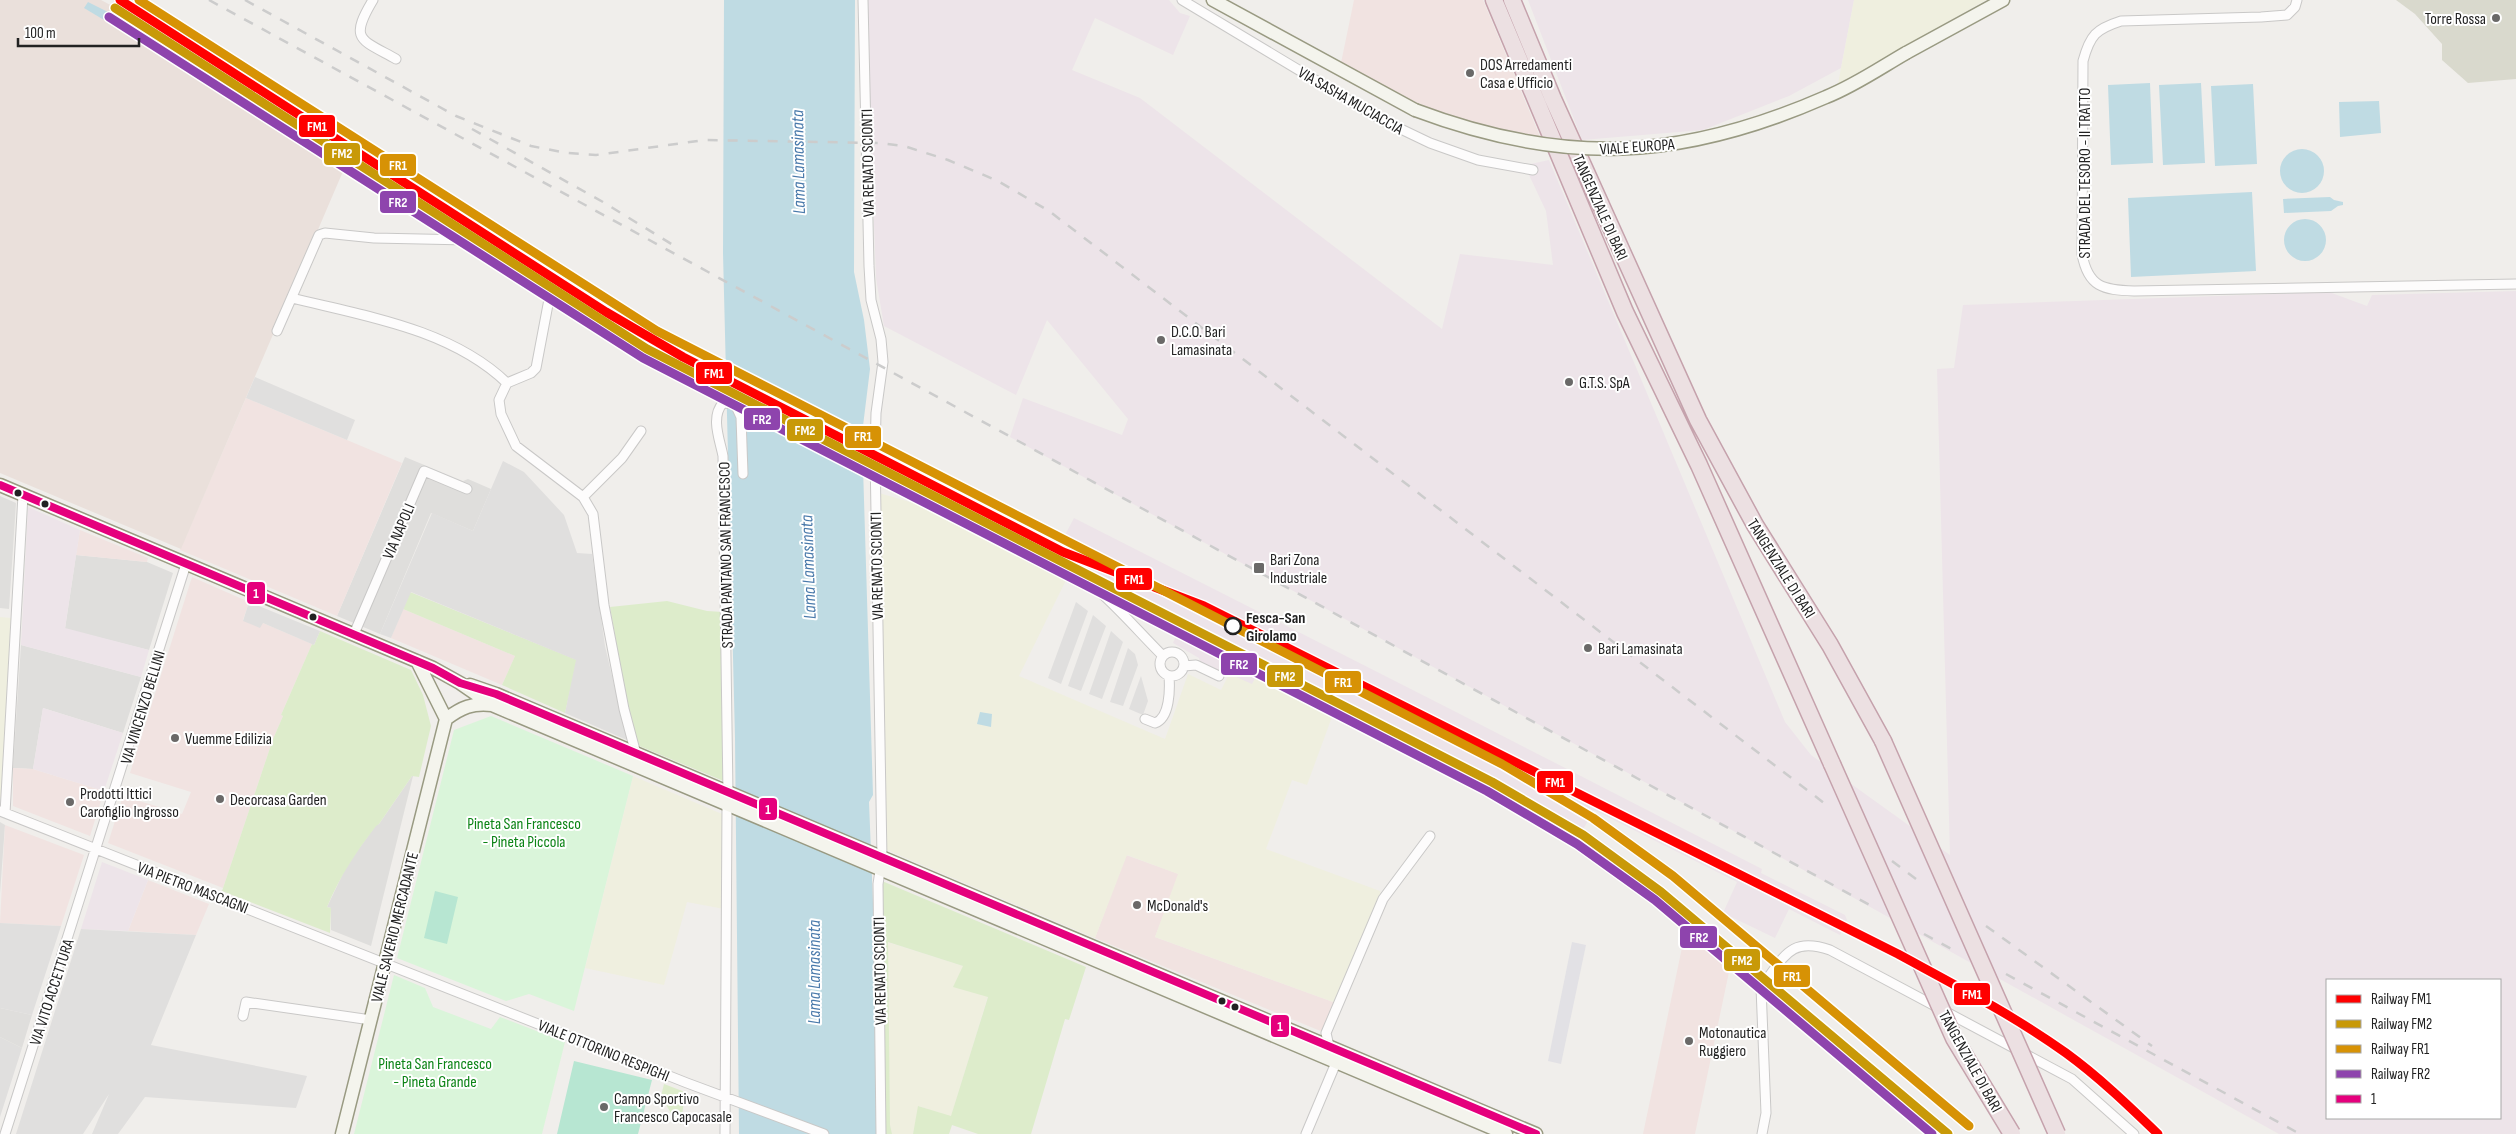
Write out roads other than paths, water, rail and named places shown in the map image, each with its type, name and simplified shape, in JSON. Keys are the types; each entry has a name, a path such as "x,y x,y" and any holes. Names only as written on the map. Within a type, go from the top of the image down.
{"highway":[{"name":"TANGENZIALE DI BARI","path":"1512,0 1553,99 1698,420 1755,525 1830,645 1883,741 2048,1118 2057,1134"},
{"name":"TANGENZIALE DI BARI","path":"1494,4 1624,312 1699,465 1954,1038 2012,1134"}],"main road":[{"name":"VIALE EUROPA","path":"1213,0 1415,110 1454,125 1530,143 1567,148 1632,150 1707,139 1748,128 1828,97 2003,0"},
{"path":"0,485 417,661 460,683 492,705 1335,1048 1536,1134"},
{"path":"417,661 446,719 468,705 492,705"},
{"path":"460,683 496,694 636,754 728,800"},
{"name":"VIALE SAVERIO MERCADANTE","path":"342,1134 446,719"},
{"path":"878,863 1336,1063 1506,1134"}],"street":[{"path":"373,0 361,20 359,32 363,41 396,59"},
{"name":"VIA RENATO SCIONTI","path":"863,0 870,283 871,300 881,339 883,362 876,413 875,477 881,1134"},
{"name":"VIA SASHA MUCIACCIA","path":"1182,0 1390,124 1430,143 1478,160 1533,170"},
{"name":"STRADA DEL TESORO - II TRATTO","path":"2297,0 2295,7 2287,15 2121,21 2101,28 2088,43 2083,61 2082,254 2085,269 2093,282 2111,290 2134,291 2516,284"},
{"path":"277,331 319,235 325,233 374,238 468,240 484,244 537,276 544,283 550,294 536,368 532,373 507,384 499,400 501,414 516,446 583,498 593,514 604,605 624,709 636,754"},
{"path":"292,298 382,320 451,344 507,384"},
{"name":"STRADA PANTANO SAN FRANCESCO","path":"728,800 723,456 716,419 718,408 723,403 735,404 741,417 743,474"},
{"path":"583,498 622,458 641,431"},
{"name":"VIA NAPOLI","path":"354,634 424,471 467,489"},
{"path":"875,477 900,482 921,491 1000,532 1078,576 1100,593 1163,656"},
{"path":"2,812 23,495"},
{"name":"VIA VINCENZO BELLINI","path":"96,849 186,564"},
{"path":"1170,652 1178,653 1183,659 1184,666 1180,673 1170,676 1160,668 1163,656 1170,652"},
{"path":"1184,666 1196,665 1219,676"},
{"path":"1145,719 1155,723 1163,716 1170,694 1170,676"},
{"path":"726,1134 730,1097 728,800"},
{"name":"VIA PIETRO MASCAGNI","path":"2,812 386,962"},
{"path":"1306,1134 1336,1063 1335,1048 1326,1034 1383,899 1430,836"},
{"name":"VIA VITO ACCETTURA","path":"5,1134 96,849"},
{"path":"1762,1134 1766,1113 1760,987 1790,951 1800,945 1814,945 1830,950 2072,1079 2134,1134"},
{"name":"VIALE OTTORINO RESPIGHI","path":"386,962 687,1083 730,1097 824,1134"},
{"path":"242,1016 246,1002 371,1020"}],"water":[{"name":"Lama Lamasinata","path":"724,0 855,0 854,272 864,320 870,369 862,434 873,795 869,802 874,928 876,1134 739,1134 735,738 723,253"},
{"path":"88,2 108,12 104,20 84,8"},
{"path":"2150,83 2153,163 2111,165 2108,85"},
{"path":"2201,83 2205,163 2163,165 2159,85"},
{"path":"2253,84 2257,164 2215,166 2211,86"},
{"path":"2379,101 2381,133 2340,137 2339,102"},
{"path":"2302,149 2314,153 2320,159 2324,171 2320,183 2314,189 2302,193 2290,189 2284,183 2280,171 2284,159 2290,153"},
{"path":"2252,192 2256,271 2131,277 2128,198"},
{"path":"2330,197 2343,202 2343,205 2331,211 2284,213 2283,199"},
{"path":"2309,219 2317,222 2323,228 2326,240 2323,252 2317,258 2301,261 2293,258 2287,252 2284,236 2287,228 2293,222"},
{"path":"980,712 992,714 991,727 977,724"}],"railway":[{"path":"209,0 1877,909"},
{"path":"245,0 456,116 531,146 567,153 596,155 705,140 879,143 904,146 948,160 998,181 1049,211 1828,806"},
{"path":"472,129 603,202 673,245"},
{"path":"1892,861 1920,882"},
{"path":"1986,926 2152,1046"},
{"path":"1924,934 1957,952"},
{"path":"2006,974 2300,1134"}],"rail line":[{"name":"FM1","path":"120,0 606,312 683,357 1063,552 1204,606 1898,954 2005,1013 2046,1039 2102,1082 2158,1134"},
{"name":"FR1","path":"139,0 657,331 1502,764 1593,818 1673,876 1969,1126"},
{"name":"FM2","path":"115,8 647,349 1492,782 1583,835 1661,892 1948,1134"},
{"name":"FR2","path":"109,17 643,358 1487,791 1577,844 1655,900 1932,1134"}],"place":[{"name":"Torre Rossa","path":"2496,18"},
{"name":"DOS Arredamenti Casa e Ufficio","path":"1470,73"},
{"name":"D.C.O. Bari Lamasinata","path":"1161,340"},
{"name":"G.T.S. SpA","path":"1569,382"},
{"name":"Bari Zona Industriale","path":"1259,568"},
{"name":"Fesca-San Girolamo","path":"1233,626"},
{"name":"Bari Lamasinata","path":"1588,648"},
{"name":"Vuemme Edilizia","path":"175,738"},
{"name":"Decorcasa Garden","path":"220,799"},
{"name":"Prodotti Ittici Carofiglio Ingrosso","path":"70,802"},
{"name":"McDonald's","path":"1137,905"},
{"name":"Motonautica Ruggiero","path":"1689,1041"},
{"name":"Campo Sportivo Francesco Capocasale","path":"604,1107"}],"park label":[{"name":"Pineta San Francesco - Pineta Piccola","path":"524,832"},
{"name":"Pineta San Francesco - Pineta Grande","path":"435,1072"}]}
